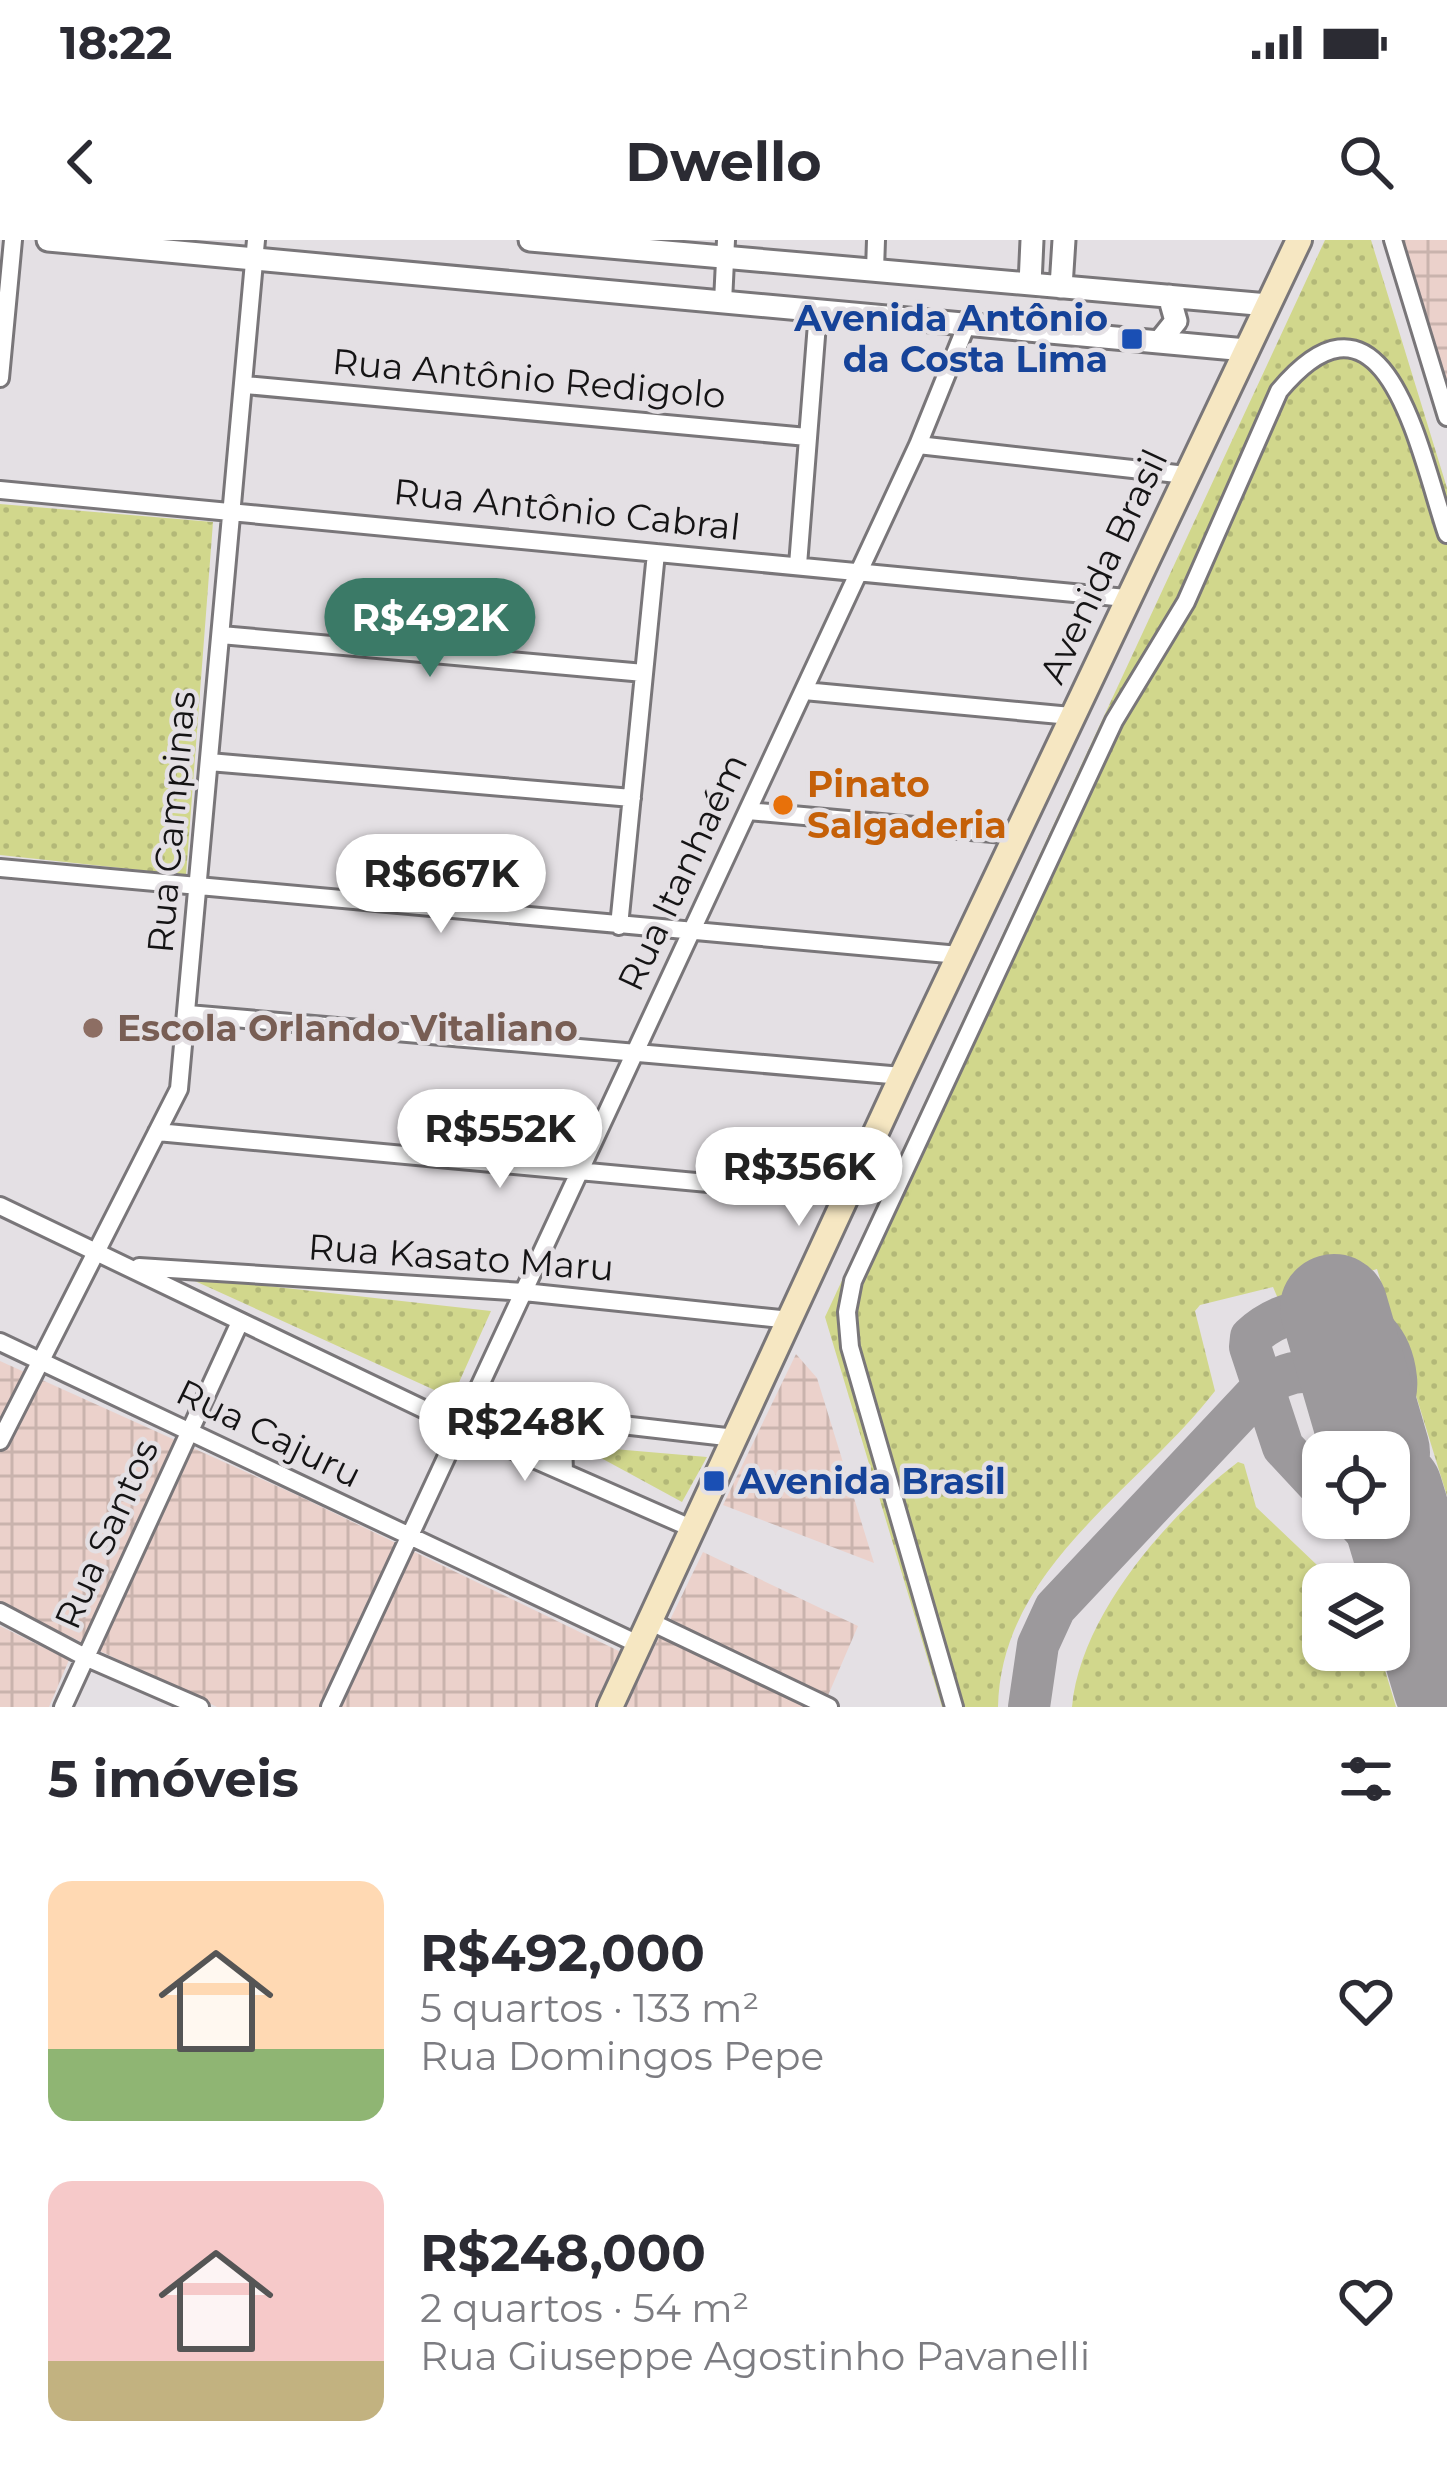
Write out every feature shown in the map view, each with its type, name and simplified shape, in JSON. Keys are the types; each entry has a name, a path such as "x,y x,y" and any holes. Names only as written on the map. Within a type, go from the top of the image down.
{"main road":[{"name":"Avenida Brasil","path":"610,1707 1126,598 1299,240"}],"street":[{"path":"0,378 13,240"},
{"path":"48,240 256,249 309,264 1246,350"},
{"path":"301,240 309,264"},
{"path":"530,240 726,249 875,270 1268,304"},
{"path":"875,270 876,240"},
{"path":"1030,284 1032,240"},
{"path":"1061,287 1064,240"},
{"path":"1393,240 1443,390 1447,417"},
{"name":"Rua Campinas","path":"0,1441 178,1089 256,249"},
{"path":"723,302 726,249"},
{"path":"1160,341 1176,321 1169,296"},
{"path":"798,565 818,311"},
{"name":"Rua Itanhaém","path":"330,1707 413,1539 632,1052 919,446 968,324"},
{"path":"954,1707 850,1347 847,1312 853,1281 1114,721 1164,645 1279,391 1301,365 1327,348 1358,348 1382,364 1398,392 1447,534"},
{"name":"Rua Antônio Redigolo","path":"244,385 807,437"},
{"path":"919,446 1186,475"},
{"name":"Rua Antônio Cabral","path":"0,490 234,508 1126,598"},
{"path":"619,926 656,553"},
{"path":"221,634 644,673"},
{"path":"804,691 1071,716"},
{"path":"209,762 632,798"},
{"path":"748,811 1015,835"},
{"path":"0,868 958,956"},
{"path":"188,1014 902,1076"},
{"path":"157,1132 847,1196"},
{"path":"0,1206 464,1428 691,1528"},
{"name":"Rua Kasato Maru","path":"127,1266 524,1292 790,1320"},
{"name":"Rua Santos","path":"63,1707 240,1322"},
{"name":"Rua Cajuru","path":"0,1342 413,1539 829,1707"},
{"path":"474,1408 735,1438"},
{"path":"564,1472 562,1441 577,1421"},
{"path":"0,1612 86,1658 200,1707"}],"shaded area":[{"path":"1393,240 1447,240 1447,417"},
{"path":"796,1354 817,1378 874,1563 723,1505"},
{"path":"0,1361 299,1496 623,1653 598,1707 217,1707 0,1603"},
{"path":"703,1552 858,1626 826,1700 669,1622"},
{"path":"0,1626 69,1660 49,1707 0,1707"},
{"path":"661,1633 815,1707 626,1707"}],"green space":[{"path":"1325,240 1371,240 1447,488 1447,1496 1377,1269 1279,1301 1273,1287 1200,1305 1195,1311 1215,1391 1047,1572 1022,1613 1005,1657 998,1707 942,1707 825,1317"},
{"path":"0,504 213,522 186,875 0,855"},
{"path":"186,1277 491,1311 452,1398"},
{"path":"579,1446 707,1457 682,1502"},
{"path":"1238,1462 1244,1464 1256,1507 1315,1563 1302,1563 1302,1671 1385,1671 1396,1707 1072,1707 1091,1638 1109,1604 1156,1539"}],"taxiway":[{"path":"1302,1467 1283,1447 1250,1347 1251,1337 1293,1313 1338,1311 1359,1318 1377,1332 1396,1378 1385,1431"},
{"path":"1029,1707 1038,1645 1055,1608 1261,1389 1289,1374 1315,1373 1339,1384 1361,1406"},
{"path":"1373,1539 1417,1585"}],"runway":[{"path":"1334,1308 1370,1431"},
{"path":"1403,1539 1447,1685"}],"place":[{"name":"Avenida Antônio da Costa Lima","path":"1132,339"},
{"name":"Pinato Salgaderia","path":"783,805"},
{"name":"Escola Orlando Vitaliano","path":"93,1028"},
{"name":"Avenida Brasil","path":"714,1481"}]}
